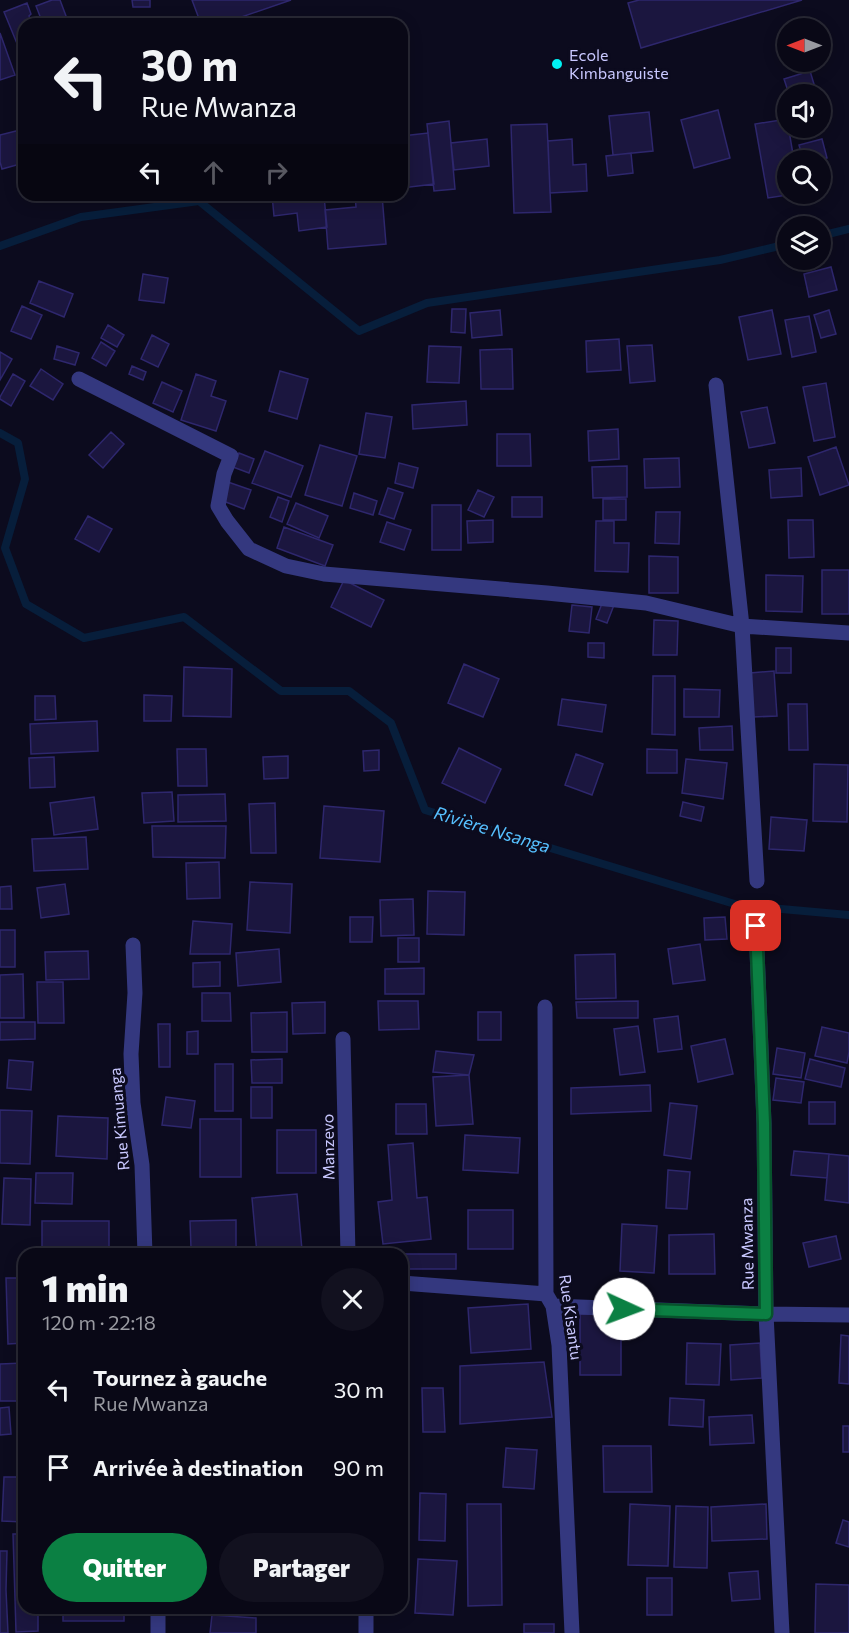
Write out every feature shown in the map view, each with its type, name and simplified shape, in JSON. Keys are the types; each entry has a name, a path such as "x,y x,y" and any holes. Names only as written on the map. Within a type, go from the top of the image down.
{"street":[{"path":"79,379 231,456 224,474 218,506 249,549 286,566 324,574 646,603 742,626 849,633"},
{"path":"716,385 742,626 757,881"},
{"name":"Rue Mwanza","path":"756,926 764,1123 766,1314 782,1633"},
{"name":"Rue Kimuanga","path":"133,945 135,993 131,1054 133,1103 142,1165 145,1248"},
{"name":"Rue Kisantu","path":"545,1006 550,1300 559,1345 572,1633"},
{"name":"Manzevo","path":"343,1039 348,1248"},
{"path":"408,1284 550,1300 766,1314 849,1315"},
{"path":"158,1614 158,1633"},
{"path":"366,1614 366,1633"}],"building":[{"path":"52,0 60,0 67,18 41,18 36,6"},
{"path":"132,0 150,0 150,7 133,7"},
{"path":"192,0 291,0 238,18 199,18"},
{"path":"639,0 802,0 641,48 628,3"},
{"path":"27,3 31,14 30,18 18,18 18,46 4,12"},
{"path":"0,33 15,75 0,80"},
{"path":"810,72 814,84 786,84 784,79"},
{"path":"718,110 730,158 694,168 681,120"},
{"path":"649,112 653,151 613,155 609,116"},
{"path":"449,121 455,189 434,191 427,124"},
{"path":"777,121 777,138 790,138 792,150 777,150 777,197 768,198 755,124"},
{"path":"547,124 551,212 514,213 511,125"},
{"path":"18,130 18,165 2,169 0,135"},
{"path":"428,133 434,184 408,187 408,135"},
{"path":"487,139 489,166 454,170 451,143"},
{"path":"572,139 573,165 586,164 587,191 550,193 548,141"},
{"path":"822,139 825,150 800,150 799,145"},
{"path":"631,153 633,173 608,176 606,156"},
{"path":"273,201 324,201 327,227 299,231 297,213 274,216"},
{"path":"356,201 382,201 386,244 328,249 325,210 356,207"},
{"path":"831,267 837,290 809,297 804,274 831,270"},
{"path":"143,274 168,278 164,303 139,300"},
{"path":"39,281 73,294 64,317 30,303"},
{"path":"22,306 42,315 31,339 11,331"},
{"path":"452,309 466,309 465,333 451,332"},
{"path":"500,310 502,335 472,338 470,313"},
{"path":"772,310 781,354 748,360 739,317"},
{"path":"829,310 836,334 821,338 814,315"},
{"path":"809,316 816,352 792,357 785,320"},
{"path":"108,325 124,335 117,347 101,338"},
{"path":"152,335 169,344 158,367 141,359"},
{"path":"619,339 621,370 587,372 586,341"},
{"path":"101,342 115,351 106,366 92,358"},
{"path":"652,345 655,381 630,383 627,346"},
{"path":"57,346 79,353 75,365 54,359"},
{"path":"429,346 461,347 459,383 427,382"},
{"path":"512,349 513,389 481,389 480,350"},
{"path":"0,352 12,359 0,380"},
{"path":"132,366 146,372 143,380 129,374"},
{"path":"41,369 63,384 53,400 30,386"},
{"path":"280,371 308,379 297,419 269,411"},
{"path":"13,374 25,381 11,406 0,397"},
{"path":"196,374 216,381 211,396 226,401 216,431 181,420"},
{"path":"162,382 182,391 173,412 153,403"},
{"path":"826,383 835,437 814,441 803,387"},
{"path":"466,401 467,425 413,429 412,405"},
{"path":"767,407 775,443 749,448 741,412"},
{"path":"366,413 392,417 385,458 359,454"},
{"path":"618,429 619,459 589,461 588,431"},
{"path":"111,432 124,444 103,468 89,455"},
{"path":"497,434 530,434 531,466 497,466"},
{"path":"320,445 357,456 342,506 305,495"},
{"path":"836,447 849,485 820,495 808,457"},
{"path":"265,451 303,466 291,497 252,483"},
{"path":"239,453 254,459 249,473 233,467"},
{"path":"679,458 680,487 645,488 644,459"},
{"path":"399,463 418,468 413,488 395,483"},
{"path":"627,466 627,497 593,498 592,467"},
{"path":"801,468 802,496 771,498 769,470"},
{"path":"225,481 251,490 244,509 218,499"},
{"path":"388,488 403,493 394,519 379,514"},
{"path":"478,490 494,497 484,517 468,510"},
{"path":"354,493 377,501 373,515 350,508"},
{"path":"278,497 289,501 282,522 270,517"},
{"path":"512,497 542,497 542,517 512,517"},
{"path":"603,499 626,499 626,520 603,520"},
{"path":"296,503 328,516 319,538 287,524"},
{"path":"432,505 461,505 461,550 432,550"},
{"path":"656,512 680,512 679,544 655,543"},
{"path":"88,516 112,529 99,552 75,539"},
{"path":"493,520 493,542 468,543 467,521"},
{"path":"788,520 813,520 814,557 789,558"},
{"path":"596,521 614,521 614,543 629,543 628,572 595,571"},
{"path":"387,522 411,530 404,550 380,542"},
{"path":"284,527 333,545 325,566 277,548"},
{"path":"649,556 678,557 678,593 649,593"},
{"path":"822,570 849,570 849,614 822,614"},
{"path":"766,575 803,576 802,612 766,611"},
{"path":"344,580 384,600 371,627 331,607"},
{"path":"603,601 614,605 607,623 596,619"},
{"path":"572,605 592,607 589,633 569,631"},
{"path":"654,620 678,621 677,655 653,655"},
{"path":"588,643 604,643 604,658 588,657"},
{"path":"776,648 791,648 791,673 776,673"},
{"path":"464,664 499,679 483,717 448,703"},
{"path":"184,667 232,669 231,717 183,716"},
{"path":"774,671 777,716 753,717 750,673"},
{"path":"653,676 675,676 675,735 652,734"},
{"path":"684,689 720,690 719,717 684,717"},
{"path":"144,695 172,696 171,721 144,721"},
{"path":"35,696 55,696 56,719 35,720"},
{"path":"562,699 606,705 602,732 558,725"},
{"path":"788,704 807,704 808,750 789,750"},
{"path":"97,721 98,751 31,754 30,724"},
{"path":"732,726 733,750 700,750 699,728"},
{"path":"459,748 501,769 485,803 442,783"},
{"path":"177,749 206,749 207,786 178,786"},
{"path":"647,749 677,750 677,773 647,773"},
{"path":"379,750 379,770 364,771 363,751"},
{"path":"576,754 603,764 592,795 565,785"},
{"path":"288,756 288,778 264,779 263,757"},
{"path":"54,757 55,787 30,788 29,758"},
{"path":"686,759 727,763 723,799 682,793"},
{"path":"814,764 848,765 847,822 813,821"},
{"path":"172,792 174,821 144,823 142,793"},
{"path":"225,794 226,821 178,822 178,795"},
{"path":"94,797 98,829 54,835 50,803"},
{"path":"683,802 704,807 701,821 680,816"},
{"path":"275,803 276,853 251,853 249,804"},
{"path":"324,806 384,811 380,862 320,858"},
{"path":"771,817 807,820 804,851 769,849"},
{"path":"152,826 226,826 225,858 153,857"},
{"path":"86,837 88,869 34,871 32,839"},
{"path":"219,862 220,898 187,899 186,863"},
{"path":"250,882 292,884 290,933 247,930"},
{"path":"65,884 69,914 41,918 37,888"},
{"path":"11,886 12,909 0,909 0,887"},
{"path":"428,891 465,892 464,935 427,934"},
{"path":"413,899 414,935 381,936 380,900"},
{"path":"350,917 373,917 372,942 350,942"},
{"path":"725,917 727,939 705,940 704,918"},
{"path":"193,921 232,924 230,954 190,954"},
{"path":"0,930 15,930 15,967 0,967"},
{"path":"398,938 419,938 419,962 398,962"},
{"path":"700,944 705,980 673,984 668,949"},
{"path":"279,949 281,982 238,986 236,953"},
{"path":"88,951 89,979 46,980 45,952"},
{"path":"615,954 616,998 576,999 575,955"},
{"path":"220,962 220,986 193,987 193,963"},
{"path":"424,968 424,994 385,994 385,969"},
{"path":"23,974 24,1018 0,1018 0,975"},
{"path":"37,982 63,982 64,1023 38,1023"},
{"path":"202,993 230,993 231,1021 202,1021"},
{"path":"378,1001 418,1001 419,1029 379,1030"},
{"path":"638,1001 638,1018 577,1018 576,1002"},
{"path":"325,1002 325,1033 293,1034 292,1003"},
{"path":"287,1012 287,1052 252,1052 251,1013"},
{"path":"478,1012 501,1012 501,1040 478,1040"},
{"path":"678,1016 682,1049 658,1052 654,1019"},
{"path":"0,1022 35,1022 35,1039 0,1040"},
{"path":"158,1024 170,1024 170,1067 159,1067"},
{"path":"638,1026 645,1072 620,1075 614,1029"},
{"path":"822,1027 849,1033 847,1063 815,1056"},
{"path":"198,1031 198,1054 187,1054 187,1032"},
{"path":"725,1039 733,1074 698,1082 691,1046"},
{"path":"777,1048 805,1053 801,1078 773,1074"},
{"path":"436,1051 474,1055 469,1075 433,1072"},
{"path":"282,1059 282,1083 252,1083 251,1060"},
{"path":"810,1059 845,1068 841,1087 805,1079"},
{"path":"9,1060 33,1062 31,1090 7,1088"},
{"path":"215,1064 233,1064 233,1111 215,1111"},
{"path":"469,1075 473,1124 436,1126 433,1077"},
{"path":"776,1078 804,1082 801,1103 773,1100"},
{"path":"650,1085 651,1111 571,1114 571,1088"},
{"path":"251,1087 272,1087 272,1118 251,1118"},
{"path":"166,1097 195,1101 191,1128 162,1125"},
{"path":"809,1102 835,1102 835,1124 809,1124"},
{"path":"670,1103 697,1106 691,1159 664,1155"},
{"path":"396,1104 426,1104 427,1134 396,1134"},
{"path":"0,1110 32,1111 30,1164 0,1163"},
{"path":"58,1116 108,1118 107,1159 56,1156"},
{"path":"200,1119 241,1119 241,1177 200,1177"},
{"path":"277,1130 316,1130 316,1173 277,1173"},
{"path":"465,1135 520,1138 518,1173 463,1170"},
{"path":"413,1143 417,1198 427,1197 431,1239 383,1244 378,1202 392,1200 388,1145"},
{"path":"794,1151 829,1154 827,1178 791,1175"},
{"path":"829,1154 849,1156 849,1203 825,1200"},
{"path":"668,1170 690,1172 687,1209 666,1208"},
{"path":"36,1173 73,1173 72,1204 35,1203"},
{"path":"4,1178 31,1179 30,1225 2,1224"},
{"path":"297,1194 302,1248 256,1248 252,1198"},
{"path":"468,1210 513,1210 513,1249 468,1249"},
{"path":"236,1220 236,1247 191,1248 190,1221"},
{"path":"42,1221 109,1221 109,1248 42,1248"},
{"path":"622,1224 657,1226 654,1273 620,1271"},
{"path":"714,1234 715,1274 669,1274 669,1235"},
{"path":"836,1236 841,1259 809,1267 803,1243"},
{"path":"408,1254 456,1254 456,1269 408,1269"},
{"path":"6,1278 18,1278 18,1343 8,1344"},
{"path":"528,1304 531,1349 471,1353 468,1308"},
{"path":"580,1314 621,1314 621,1375 580,1375"},
{"path":"841,1335 849,1336 849,1384 839,1383"},
{"path":"687,1343 721,1344 719,1385 686,1384"},
{"path":"760,1343 762,1378 731,1380 730,1345"},
{"path":"544,1362 552,1417 460,1424 460,1366"},
{"path":"18,1363 18,1401 0,1401 0,1364"},
{"path":"422,1388 443,1388 445,1432 423,1432"},
{"path":"670,1398 704,1400 703,1427 669,1425"},
{"path":"9,1407 11,1434 0,1435 0,1408"},
{"path":"752,1415 754,1443 710,1445 709,1417"},
{"path":"843,1426 849,1426 849,1452 843,1452"},
{"path":"603,1446 651,1446 652,1492 604,1492"},
{"path":"506,1448 537,1450 534,1489 503,1487"},
{"path":"4,1477 18,1477 18,1522 2,1521"},
{"path":"420,1493 446,1494 445,1541 419,1540"},
{"path":"467,1504 501,1504 502,1605 468,1606"},
{"path":"630,1504 670,1506 668,1566 628,1565"},
{"path":"766,1504 767,1539 712,1541 711,1507"},
{"path":"676,1506 708,1507 707,1568 674,1567"},
{"path":"843,1520 849,1522 849,1547 836,1543"},
{"path":"13,1534 18,1534 18,1614 38,1614 38,1631 16,1632"},
{"path":"0,1551 7,1551 8,1633 0,1633"},
{"path":"418,1559 457,1561 453,1615 415,1613"},
{"path":"758,1571 760,1599 732,1601 729,1573"},
{"path":"647,1578 672,1578 672,1615 647,1615"},
{"path":"816,1584 849,1585 849,1633 815,1633"},
{"path":"63,1614 124,1614 124,1621 63,1621"},
{"path":"212,1615 256,1618 256,1633 210,1633"},
{"path":"524,1624 554,1624 554,1633 524,1633"}],"waterway":[{"path":"0,246 81,217 199,201 359,331 427,303 720,260 777,247"},
{"path":"831,233 849,229"},
{"name":"Rivière Nsanga","path":"0,433 18,443 25,479 5,548 26,604 84,638 184,617 281,691 349,691 391,723 425,810 738,905 849,915"}],"place":[{"name":"Ecole Kimbanguiste","path":"557,64"}],"route":[{"path":"624,1309 766,1314 764,1123 756,926"}]}
